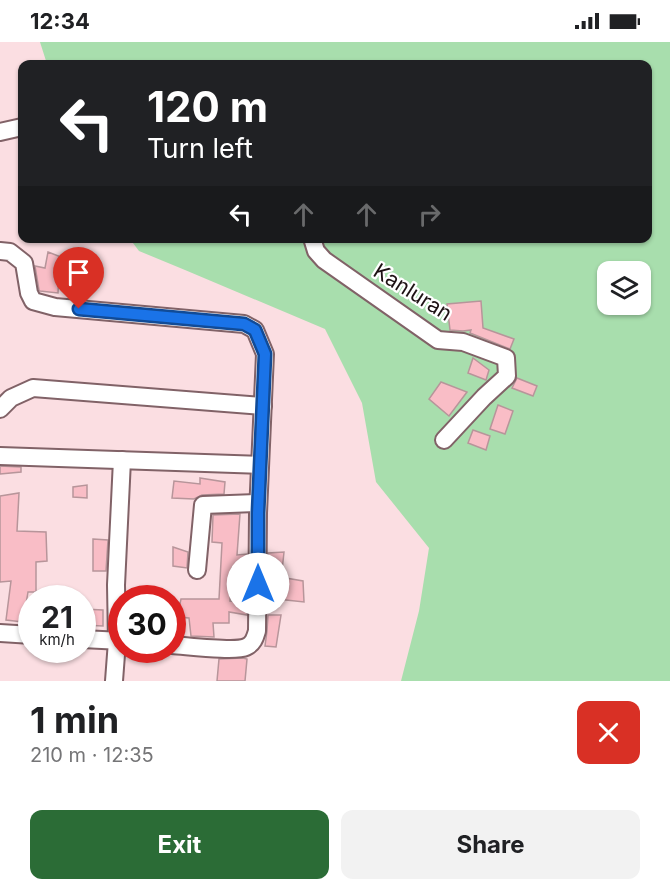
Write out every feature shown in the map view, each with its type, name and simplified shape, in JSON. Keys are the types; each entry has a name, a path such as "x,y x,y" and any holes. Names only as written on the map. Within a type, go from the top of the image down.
{"street":[{"path":"0,132 18,128"},
{"name":"Kanluran","path":"314,243 324,260 438,339 463,342 506,358 507,376 444,440"},
{"path":"0,251 10,252 24,263 29,293 33,301 55,307 244,324 255,330 265,354 258,502 257,632 252,643 245,648 186,646"},
{"path":"0,409 11,398 33,388 263,406"},
{"path":"0,456 260,465"},
{"path":"116,585 122,460"},
{"path":"197,570 202,506 258,502"},
{"path":"0,633 18,634"},
{"path":"114,681 116,663"}],"green space":[{"path":"40,42 670,42 670,681 401,681 419,611 429,548 376,482 362,403 325,329 139,251 133,243 652,243 652,60 46,60"}],"building":[{"path":"48,252 61,257 57,271 59,272 58,293 39,290 35,266 45,268"},
{"path":"481,301 483,328 514,339 510,349 470,333 471,330 450,330 447,304"},
{"path":"473,358 489,370 486,380 468,373"},
{"path":"517,378 537,386 533,396 512,388"},
{"path":"441,382 467,392 449,416 429,399"},
{"path":"498,405 513,411 505,434 490,429"},
{"path":"473,430 490,436 486,450 468,443"},
{"path":"0,466 21,467 21,472 0,474"},
{"path":"200,478 225,482 224,494 202,495 194,499 172,498 174,481 200,484"},
{"path":"87,485 87,498 73,497 73,487"},
{"path":"19,493 17,531 46,532 47,561 36,562 36,585 18,585 18,621 6,620 11,581 0,582 0,496"},
{"path":"240,514 237,555 247,554 247,569 232,568 230,601 247,602 247,615 229,612 229,623 213,623 214,637 191,636 189,618 186,618 186,599 219,599 222,543 212,542 213,515"},
{"path":"93,539 108,540 106,571 93,571"},
{"path":"173,547 188,552 187,568 173,566"},
{"path":"284,552 282,571 268,570 268,553"},
{"path":"280,577 303,581 304,602 277,599"},
{"path":"96,610 103,610 103,626 96,626"},
{"path":"268,615 281,615 276,647 265,646"},
{"path":"219,659 247,659 245,681 217,681"}],"route":[{"path":"79,309 244,324 255,330 265,354 258,513 258,584"}]}
